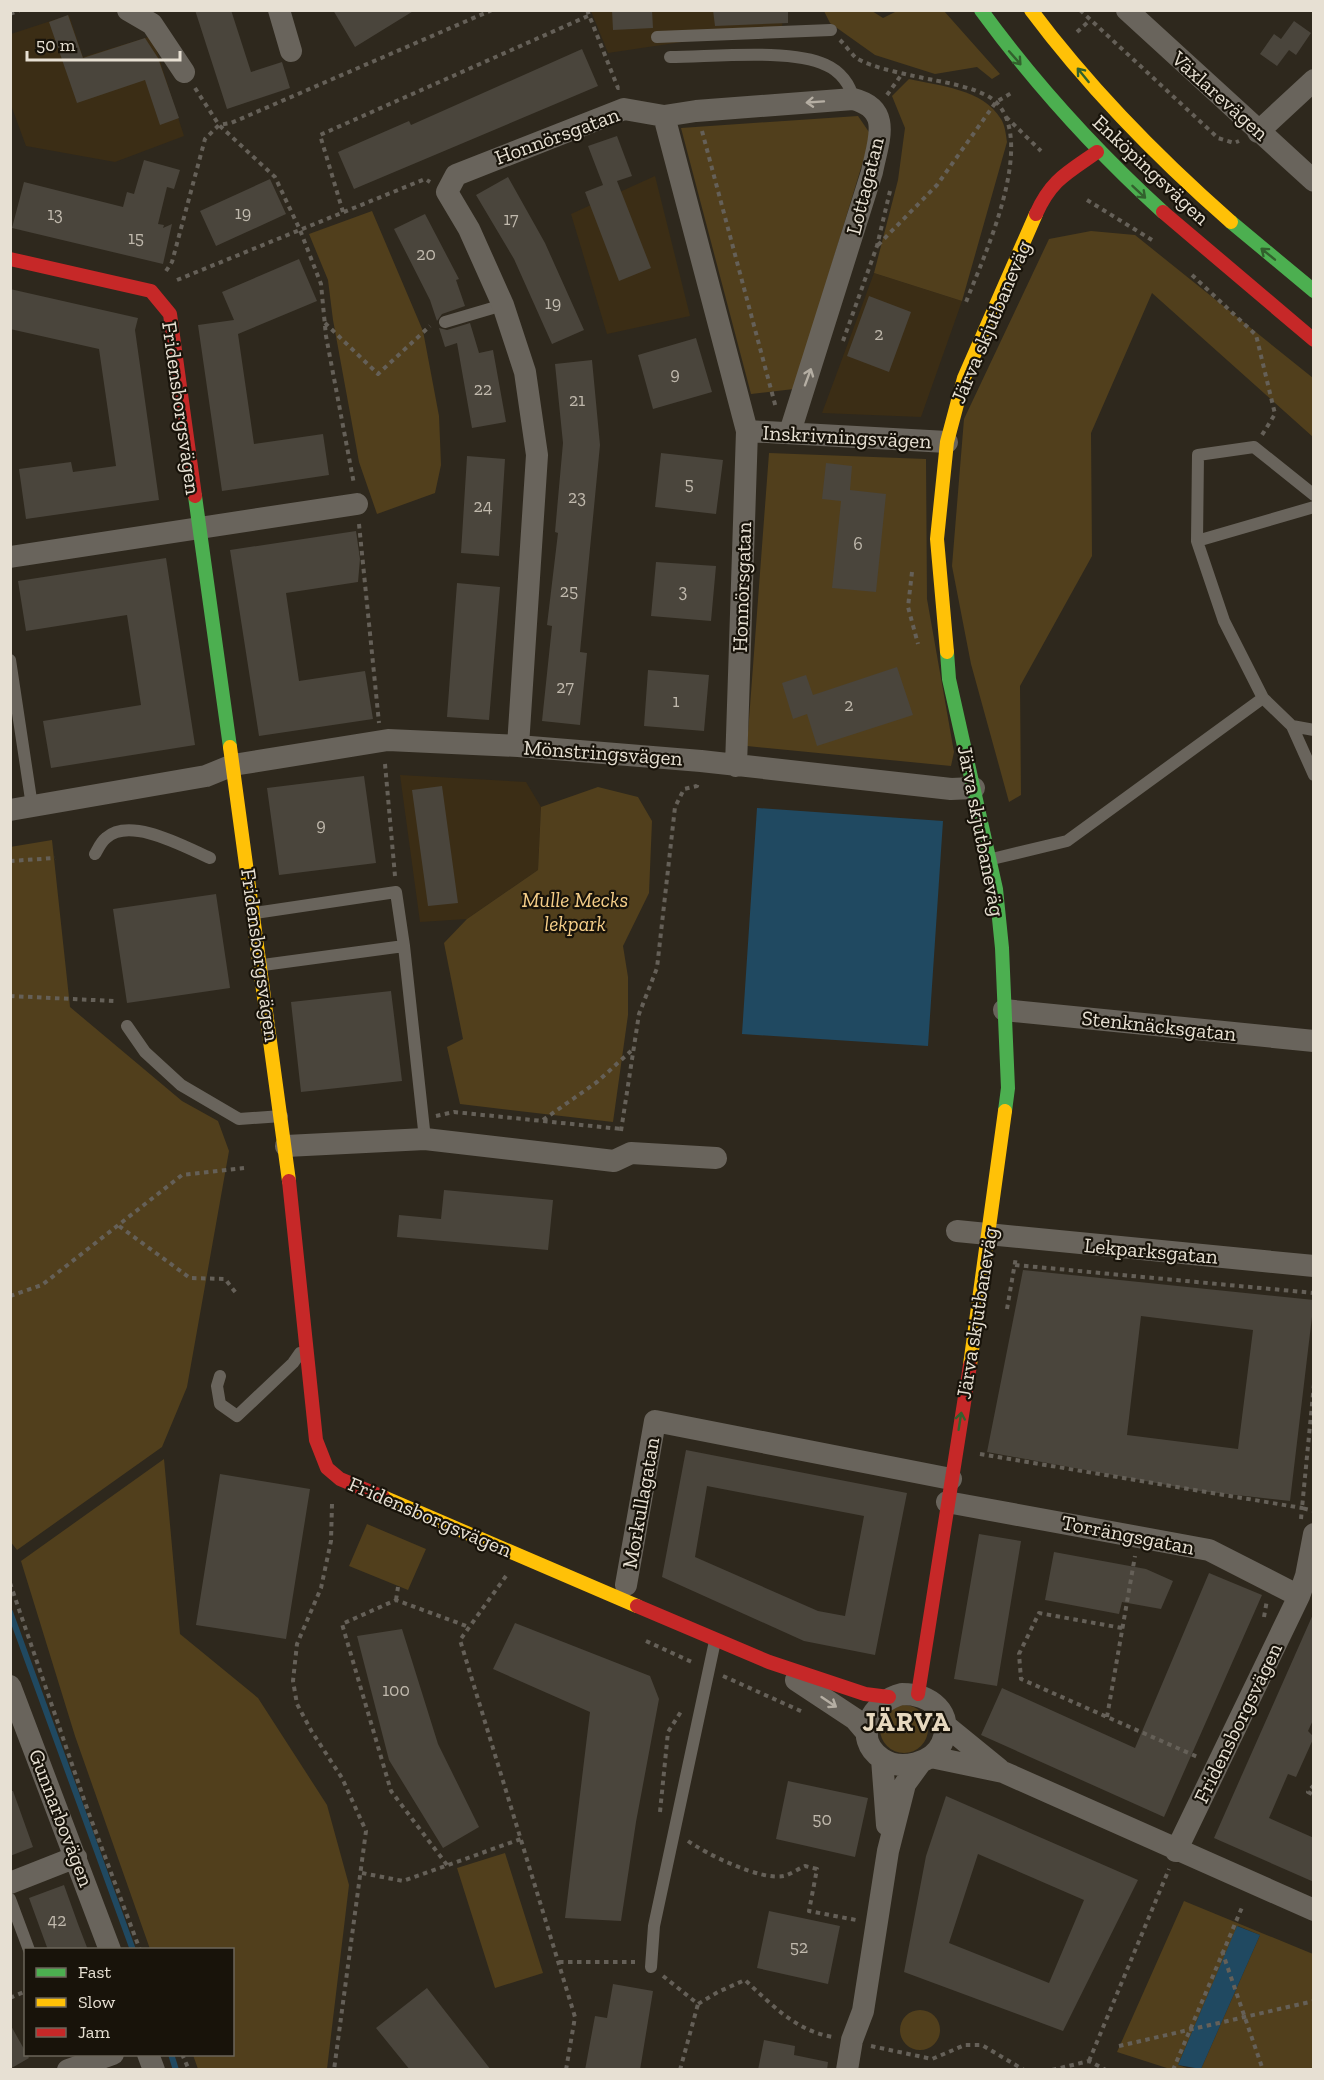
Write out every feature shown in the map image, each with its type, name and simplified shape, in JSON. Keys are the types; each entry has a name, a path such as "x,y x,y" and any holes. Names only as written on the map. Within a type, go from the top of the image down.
{"street":[{"path":"128,10 152,24 184,72"},
{"path":"279,10 291,51"},
{"name":"Enköpingsvägen","path":"981,10 1006,47 1096,152 1150,202 1314,340"},
{"name":"Enköpingsvägen","path":"1031,10 1143,150 1314,291"},
{"name":"Växlarevägen","path":"1127,10 1314,181"},
{"path":"1258,132 1314,80"},
{"name":"Lottagatan","path":"664,116 852,93 880,102 878,114 880,130 872,172 790,432"},
{"path":"1101,98 1096,152 1117,151"},
{"name":"Honnörsgatan","path":"447,192 456,175 624,109 664,116 747,431 736,766"},
{"name":"Järva skjutbaneväg","path":"918,1694 989,1235 1008,1089 999,924 989,859 949,679 937,539 947,442 964,378 1046,192 1065,174 1096,152"},
{"path":"447,192 469,229 504,305 525,372 537,455 518,746"},
{"path":"10,259 151,291"},
{"name":"Fridensborgsvägen","path":"151,291 170,314 286,1146 316,1440 327,1468 340,1479 769,1662 865,1694 890,1697"},
{"name":"Inskrivningsvägen","path":"747,431 947,442"},
{"path":"10,557 199,530 357,504"},
{"name":"Mönstringsvägen","path":"233,765 381,741 518,746 701,761 951,789 974,788"},
{"path":"21,808 206,776 233,765"},
{"name":"Stenknäcksgatan","path":"1004,1010 1314,1041"},
{"path":"286,1146 425,1139 614,1161 631,1153 716,1158"},
{"name":"Lekparksgatan","path":"957,1231 1314,1266"},
{"name":"Morkullagatan","path":"626,1585 655,1421 951,1479"},
{"name":"Torrängsgatan","path":"947,1502 1209,1550 1299,1596"},
{"name":"Fridensborgsvägen","path":"1173,1859 1299,1596 1306,1576 1306,1532"},
{"name":"Fridensborgsvägen","path":"769,1662 855,1719 867,1733"},
{"name":"Gunnarbovägen","path":"10,1686 109,1948"},
{"path":"847,2070 852,2040 863,2011 888,1851 895,1783 882,1759 873,1750 867,1733 872,1714 879,1704 890,1697 918,1694 936,1706 945,1725 1003,1772 1173,1859 1314,1910"},
{"path":"895,1783 942,1744 945,1725"},
{"path":"882,1759 902,1764 926,1759 1003,1772"},
{"path":"10,1883 76,1857"},
{"path":"70,2065 109,2056"},
{"path":"148,2056 154,2070"}],"lane":[{"path":"657,37 831,30"},
{"path":"670,57 791,56 826,65 852,93"},
{"path":"445,322 504,305"},
{"path":"1314,495 1254,447 1198,455 1197,541 1224,621 1263,698 1292,726 1314,775"},
{"path":"1197,541 1314,507"},
{"path":"10,660 21,808"},
{"path":"989,859 1067,841 1263,698"},
{"path":"1292,726 1314,730"},
{"path":"95,854 105,838 119,830 138,830 210,858"},
{"path":"254,913 396,892 425,1139"},
{"path":"261,965 404,946"},
{"path":"127,1026 145,1052 181,1085 239,1119 282,1116"},
{"path":"220,1376 217,1386 220,1404 237,1416 293,1363 305,1344"},
{"path":"651,1967 654,1926 715,1640"},
{"path":"10,1899 28,1948"}],"path":[{"path":"10,14 20,10"},
{"path":"151,291 172,262 206,139 219,125 231,123 492,10"},
{"path":"586,10 618,88 628,89"},
{"path":"1080,10 1089,21 1218,138 1234,143 1258,132"},
{"path":"343,212 320,135 588,16"},
{"path":"1074,35 1089,21"},
{"path":"831,30 857,58 902,74 960,85 996,102 1005,116 1041,151"},
{"path":"184,72 219,125 275,177 300,230 321,284 325,323 357,504 381,741"},
{"path":"852,93 874,88 880,102 902,74"},
{"path":"877,246 937,185 996,102 1013,91"},
{"path":"696,111 776,411"},
{"path":"151,291 425,179 447,192"},
{"path":"1087,200 1159,244"},
{"path":"1191,274 1256,335 1275,414 1254,447"},
{"path":"325,323 378,374 427,327"},
{"path":"614,1161 639,1014 657,968 675,807 684,789 698,786 701,761"},
{"path":"385,764 396,892"},
{"path":"10,861 55,858"},
{"path":"10,996 114,1001"},
{"path":"543,1121 597,1082 631,1051"},
{"path":"454,1112 621,1129"},
{"path":"10,1296 42,1285 183,1175 244,1168"},
{"path":"119,1226 190,1278 225,1279 236,1293"},
{"path":"1015,1265 1314,1293"},
{"path":"1306,1532 1302,1508 1314,1384"},
{"path":"978,1454 1314,1511"},
{"path":"333,1498 331,1541 323,1578 297,1644 293,1681 297,1704 342,1778 366,1831 334,2070"},
{"path":"1107,1717 1136,1553 1124,1551"},
{"path":"506,1575 460,1640 575,2017 566,2070"},
{"path":"10,1583 88,1811 139,1948"},
{"path":"396,1600 398,1587"},
{"path":"1260,1626 1267,1596"},
{"path":"447,1865 391,1791 342,1624 396,1600 469,1627"},
{"path":"1122,1628 1039,1613 1019,1654 1021,1679 1201,1759"},
{"path":"660,1818 668,1732 688,1702"},
{"path":"1197,1768 1205,1749"},
{"path":"1314,1785 1308,1792 1314,1795"},
{"path":"675,1832 703,1852 749,1870 782,1877 805,1866 817,1869 809,1911 858,1921"},
{"path":"362,1873 403,1881 521,1839"},
{"path":"1089,2061 1173,1859"},
{"path":"1173,2070 1243,1905"},
{"path":"1222,1951 1263,2070"},
{"path":"559,1962 639,1962 639,1952"},
{"path":"651,1967 698,2004"},
{"path":"680,2070 698,2004 745,1980 782,2014 812,2033 852,2040 921,2059 940,2057 965,2045 982,2045 1024,2070"},
{"path":"10,1998 24,1992"},
{"path":"1119,2046 1314,2001"},
{"path":"182,2056 189,2070"},
{"path":"1052,2070 1089,2061 1106,2070"}],"shaded area":[{"path":"591,11 784,11 782,27 608,53"},
{"path":"69,15 83,57 152,36 184,136 115,162 26,146 11,105 11,34"},
{"path":"655,176 690,316 607,334 571,214"},
{"path":"874,273 962,301 921,417 822,413"},
{"path":"400,775 526,782 541,807 538,870 467,919 420,922"}],"green space":[{"path":"824,11 872,11 883,18 897,11 944,11 1000,74 992,79 977,67 935,74 875,55 830,23"},
{"path":"909,79 960,90 972,95 993,109 1001,119 1005,130 1007,142 962,301 874,273 898,180 905,128 892,96"},
{"path":"858,116 871,135 794,389 751,394 681,128"},
{"path":"372,211 423,331 439,416 441,465 435,493 377,514 359,462 328,280 309,234"},
{"path":"1091,231 1135,235 1313,378 1313,437 1152,293 1091,433 1092,556 1020,686 1021,795 1009,802 971,664 952,566 964,419 1049,239"},
{"path":"769,453 926,459 927,599 954,752 951,766 747,746"},
{"name":"Mulle Mecks lekpark","path":"598,787 638,797 652,821 649,893 623,946 628,977 628,1015 613,1122 460,1104 447,1047 463,1039 444,943 467,919 538,870 541,807"},
{"path":"52,840 70,1007 182,1101 218,1121 229,1151 187,1387 162,1447 17,1550 10,1541 10,847"},
{"path":"164,1459 180,1634 258,1698 327,1805 349,1885 327,2069 198,2069 193,2056 234,2056 234,1948 150,1948 75,1736 21,1561"},
{"path":"367,1524 426,1549 408,1590 349,1566"},
{"path":"899,1705 909,1705 921,1712 928,1724 928,1734 921,1746 909,1753 899,1753 884,1742 880,1734 880,1724 891,1709"},
{"path":"505,1853 543,1973 495,1988 457,1868"},
{"path":"1184,1901 1313,1954 1313,2069 1201,2069 1260,1935 1238,1926 1178,2065 1190,2069 1170,2069 1117,2052"},
{"path":"920,2010 928,2011 934,2016 939,2022 939,2038 934,2044 928,2049 920,2050 912,2049 906,2044 901,2038 900,2030 901,2022 906,2016 912,2011"}],"water":[{"path":"757,808 943,821 928,1046 742,1034"},
{"path":"1237,1926 1260,1935 1201,2069 1178,2065"}],"building":[{"path":"195,10 231,10 251,72 282,62 290,88 227,109"},
{"path":"333,10 415,10 355,47"},
{"path":"612,10 652,10 653,28 613,30"},
{"path":"713,10 788,10 788,23 715,26"},
{"path":"68,15 83,58 145,38 158,58 179,118 160,125 145,80 77,103 49,22"},
{"path":"1294,21 1311,33 1296,55 1289,50 1277,66 1260,54 1274,34 1281,39"},
{"path":"582,49 598,86 354,189 338,152 409,121 411,125"},
{"path":"617,136 632,176 617,181 651,268 619,281 585,192 603,185 588,146"},
{"path":"144,160 180,170 174,189 167,187 158,224 164,225 163,228 172,224 163,264 12,228 24,182 123,207 127,192 134,194"},
{"path":"508,177 545,243 584,330 552,344 514,259 476,195"},
{"path":"270,179 286,214 216,246 200,211"},
{"path":"425,214 459,279 456,280 465,306 442,314 437,321 430,300 394,229"},
{"path":"299,259 317,301 238,334 254,444 323,434 329,475 222,491 198,325 234,320 222,292"},
{"path":"10,289 138,318 135,330 159,500 26,519 19,469 71,462 73,472 116,466 99,349 10,329"},
{"path":"869,296 911,312 889,372 847,356"},
{"path":"470,323 479,353 493,350 506,422 472,428 457,343 445,347 439,328 447,330"},
{"path":"696,338 712,392 653,409 638,355"},
{"path":"592,360 600,445 580,652 587,653 580,725 542,721 552,626 547,625 558,533 555,532 563,443 555,364"},
{"path":"661,453 723,460 716,514 655,507"},
{"path":"467,456 505,459 499,556 461,553"},
{"path":"826,463 852,466 850,490 886,494 876,592 832,588 841,501 822,499"},
{"path":"356,531 360,559 358,582 286,593 299,681 365,671 373,719 259,736 230,550"},
{"path":"166,558 195,745 51,768 43,721 141,705 127,615 26,631 18,581"},
{"path":"656,562 716,566 711,621 651,616"},
{"path":"457,583 500,587 489,720 447,717"},
{"path":"897,667 913,715 817,746 807,714 793,719 782,683 806,675 813,695"},
{"path":"648,670 709,675 704,731 644,726"},
{"path":"364,776 376,863 279,875 267,788"},
{"path":"442,786 458,903 428,906 412,790"},
{"path":"216,894 230,988 127,1003 113,909"},
{"path":"391,991 402,1081 301,1092 291,1002"},
{"path":"444,1190 553,1200 548,1250 397,1237 399,1215 441,1219"},
{"path":"1023,1270 1314,1300 1290,1501 1200,1491 987,1452","holes":["1141,1316 1253,1330 1238,1449 1127,1435"]},
{"path":"686,1450 907,1493 875,1655 804,1641 662,1577","holes":["707,1486 864,1516 845,1616 818,1611 695,1557"]},
{"path":"220,1474 310,1489 286,1639 196,1625"},
{"path":"979,1534 1021,1541 997,1686 954,1679"},
{"path":"1054,1552 1146,1569 1173,1581 1161,1609 1122,1602 1119,1614 1045,1600"},
{"path":"1209,1573 1262,1595 1164,1817 981,1735 1002,1688 1135,1748"},
{"path":"1314,1612 1314,1718 1308,1731 1314,1737 1296,1777 1288,1774 1269,1818 1314,1838 1314,1882 1214,1838"},
{"path":"515,1623 650,1676 659,1699 636,1822 621,1921 565,1918 590,1712 493,1669"},
{"path":"402,1629 438,1744 479,1827 443,1848 389,1760 357,1636"},
{"path":"788,1781 868,1798 855,1857 776,1839"},
{"path":"10,1791 13,1791 33,1847 10,1856"},
{"path":"946,1796 1138,1880 1063,2031 904,1972 926,1856","holes":["978,1854 1084,1900 1049,1983 949,1943"]},
{"path":"64,1885 87,1948 47,1948 29,1898"},
{"path":"769,1911 840,1926 828,1984 757,1968"},
{"path":"613,1984 653,1991 640,2070 585,2070 595,2016 607,2018"},
{"path":"427,1988 491,2070 410,2070 376,2028"},
{"path":"10,2024 24,2049 24,2056 29,2058 10,2069"},
{"path":"764,2040 795,2046 794,2055 828,2062 827,2070 758,2070"}],"waterway":[{"path":"10,1612 132,1948"},
{"path":"172,2056 176,2070"}],"traffic: fast":[{"path":"981,10 1067,116 1113,165 1163,212"},
{"path":"1231,222 1314,291"},
{"path":"195,496 230,747"},
{"path":"947,652 949,679 996,889 1002,948 1008,1088 1005,1111"}],"traffic: slow":[{"path":"1031,10 1053,39 1125,121 1231,222"},
{"path":"947,652 937,539 947,442 964,378 1036,214"},
{"path":"230,747 289,1181"},
{"path":"970,1365 1005,1111"},
{"path":"383,1497 637,1606"}],"traffic: jam":[{"path":"1036,214 1054,185 1097,152"},
{"path":"1163,212 1314,340"},
{"path":"10,259 151,291 170,314 195,496"},
{"path":"289,1181 316,1440 327,1468 340,1479 383,1497"},
{"path":"918,1694 970,1365"},
{"path":"637,1606 769,1662 865,1694 889,1697"}],"district":[{"name":"JÄRVA","path":"907,1722"}]}
